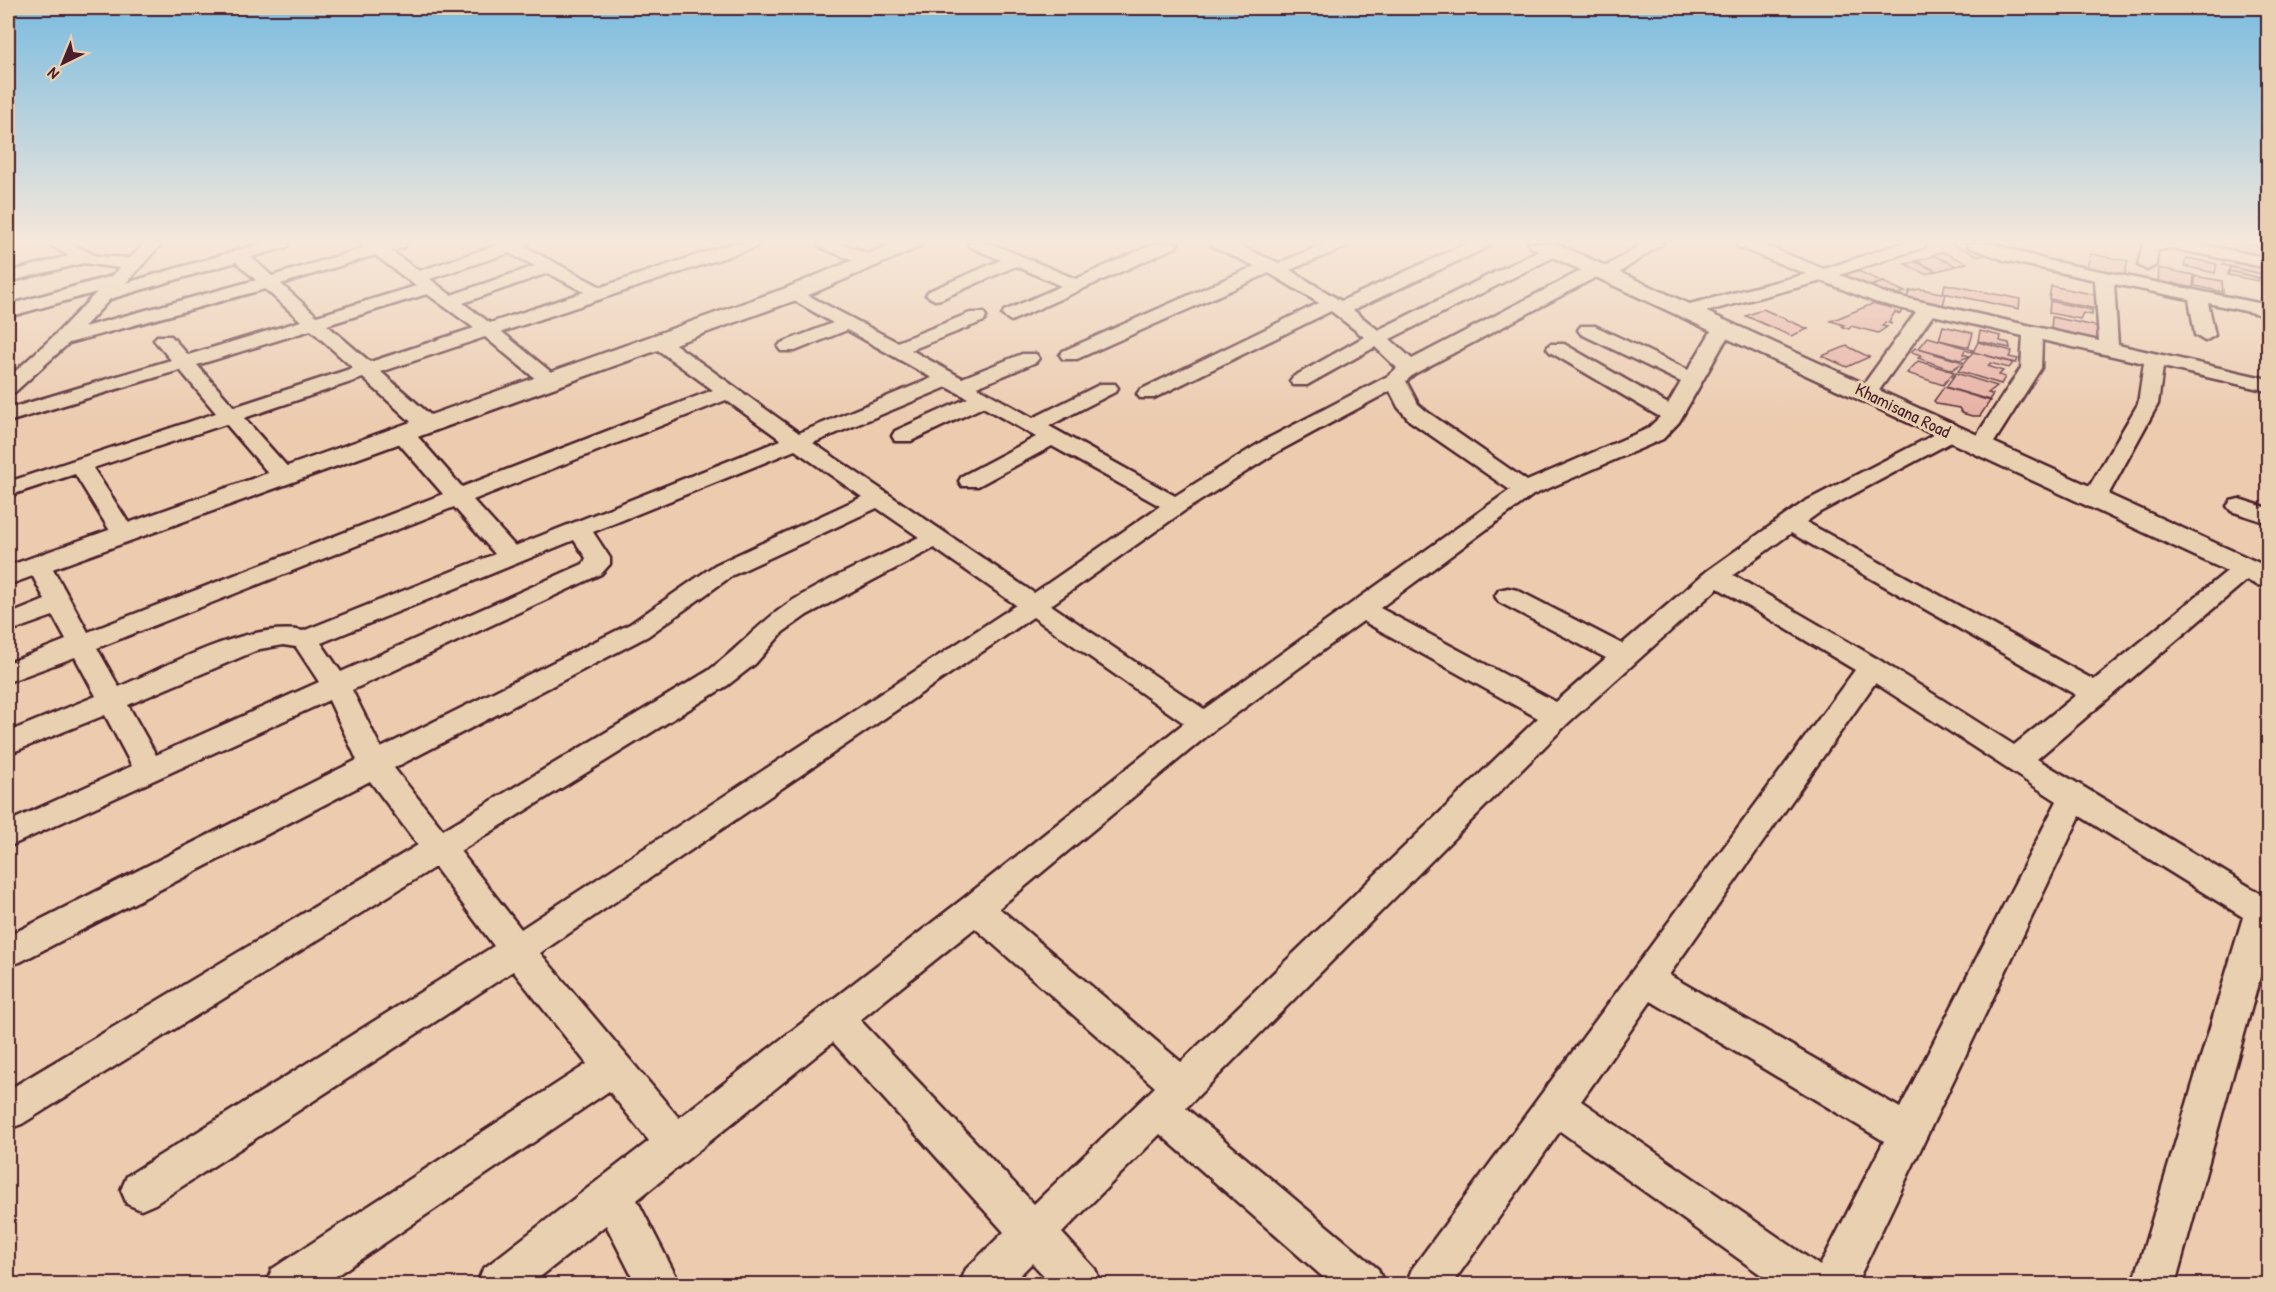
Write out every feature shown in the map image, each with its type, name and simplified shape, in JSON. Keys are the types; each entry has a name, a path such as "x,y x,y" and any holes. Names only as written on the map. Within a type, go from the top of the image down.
{"street":[{"path":"8,311 36,303"},
{"path":"8,388 97,303"},
{"path":"62,339 192,303"},
{"path":"293,303 428,425"},
{"path":"8,416 315,323 368,303"},
{"path":"450,303 488,330 550,381"},
{"path":"8,489 568,303"},
{"path":"8,576 765,303"},
{"path":"813,303 1176,506"},
{"path":"1011,315 1038,303"},
{"path":"1070,355 1190,303"},
{"path":"1334,303 1405,363 1401,375 1409,407 1418,416 1525,490"},
{"path":"1147,394 1344,303"},
{"path":"1300,381 1441,303"},
{"path":"141,1190 517,950 1035,604 1176,506 1271,446 1540,303"},
{"name":"Khamisana Road","path":"1674,303 1868,392 1980,447 2096,496 2257,573"},
{"path":"1689,310 1715,303"},
{"path":"1901,303 2268,385"},
{"path":"2105,303 2109,351"},
{"path":"2199,303 2205,335"},
{"path":"2236,303 2268,310"},
{"path":"1868,392 1927,310"},
{"path":"895,350 976,317"},
{"path":"788,347 849,323"},
{"path":"498,1284 613,1197 1204,723 1525,490 1646,440 1663,427 1724,327"},
{"path":"1588,330 1692,380"},
{"path":"1980,447 2031,368 2033,334"},
{"path":"164,340 284,477"},
{"path":"658,341 798,442 881,497 1204,723"},
{"path":"1557,348 1672,415"},
{"path":"8,744 254,641 283,636 305,640 578,528 798,442 954,383 1029,358"},
{"path":"2096,496 2145,411 2154,360"},
{"path":"1033,426 1108,388"},
{"path":"8,673 457,495 727,392"},
{"path":"903,436 983,399"},
{"path":"981,1284 1034,1235 1170,1097 1558,716 1716,576 1812,507 1951,433"},
{"path":"403,434 510,556"},
{"path":"970,481 1053,437"},
{"path":"80,465 123,534"},
{"path":"8,952 639,630 724,570 881,497"},
{"path":"2240,506 2268,516"},
{"path":"1790,523 2096,693"},
{"path":"8,835 592,569 598,564 598,558 578,528"},
{"path":"8,1111 718,678 745,658 774,626 798,609 937,537"},
{"path":"39,565 150,771"},
{"path":"2016,760 2096,693 2257,573"},
{"path":"1716,576 1871,668 2074,797 2265,913 2154,1284"},
{"path":"1508,596 1625,657"},
{"path":"8,624 60,604"},
{"path":"1361,609 1558,716"},
{"path":"305,640 336,686 374,764 517,950 676,1145"},
{"path":"1427,1284 1648,981 1871,668"},
{"path":"1834,1284 2074,797"},
{"path":"976,908 1363,1284"},
{"path":"1648,981 1908,1134"},
{"path":"836,1019 1080,1284"},
{"path":"287,1284 614,1067"},
{"path":"1557,1106 1809,1284"},
{"path":"613,1197 659,1284"}],"building":[{"path":"1874,303 1903,309 1900,314 1895,312 1889,322 1892,324 1885,322 1882,326 1887,327 1878,333 1851,326 1849,329 1831,321"},
{"path":"1916,303 1944,303 1942,309"},
{"path":"1992,303 2020,303 2019,309"},
{"path":"2050,303 2092,310 2092,315 2083,313 2080,319 2049,313"},
{"path":"2069,303 2096,303 2096,309"},
{"path":"1763,309 1808,329 1791,336 1746,316"},
{"path":"2052,317 2105,328 2104,341 2051,330"},
{"path":"1943,326 1973,333 1969,347 1939,340"},
{"path":"1980,331 2001,336 2000,341 2009,343 2010,348 1978,341"},
{"path":"1928,337 1973,350 1971,352 1965,350 1963,354 1970,356 1960,360 1919,348"},
{"path":"1978,342 2012,351 2009,357 2018,359 2016,363 1973,352"},
{"path":"1847,346 1869,357 1847,367 1822,356"},
{"path":"1915,348 1963,362 1952,370 1918,358 1921,355 1911,352"},
{"path":"1973,352 2013,363 2009,368 1990,363 1988,366 2003,371 1999,375 2005,377 2001,384 1958,371"},
{"path":"1918,361 1954,372 1943,385 1907,373"},
{"path":"1956,373 1997,386 1988,393 1993,394 1989,400 1946,387"},
{"path":"1944,387 1990,401 1980,416 1962,413 1959,408 1937,404 1934,401"}]}
